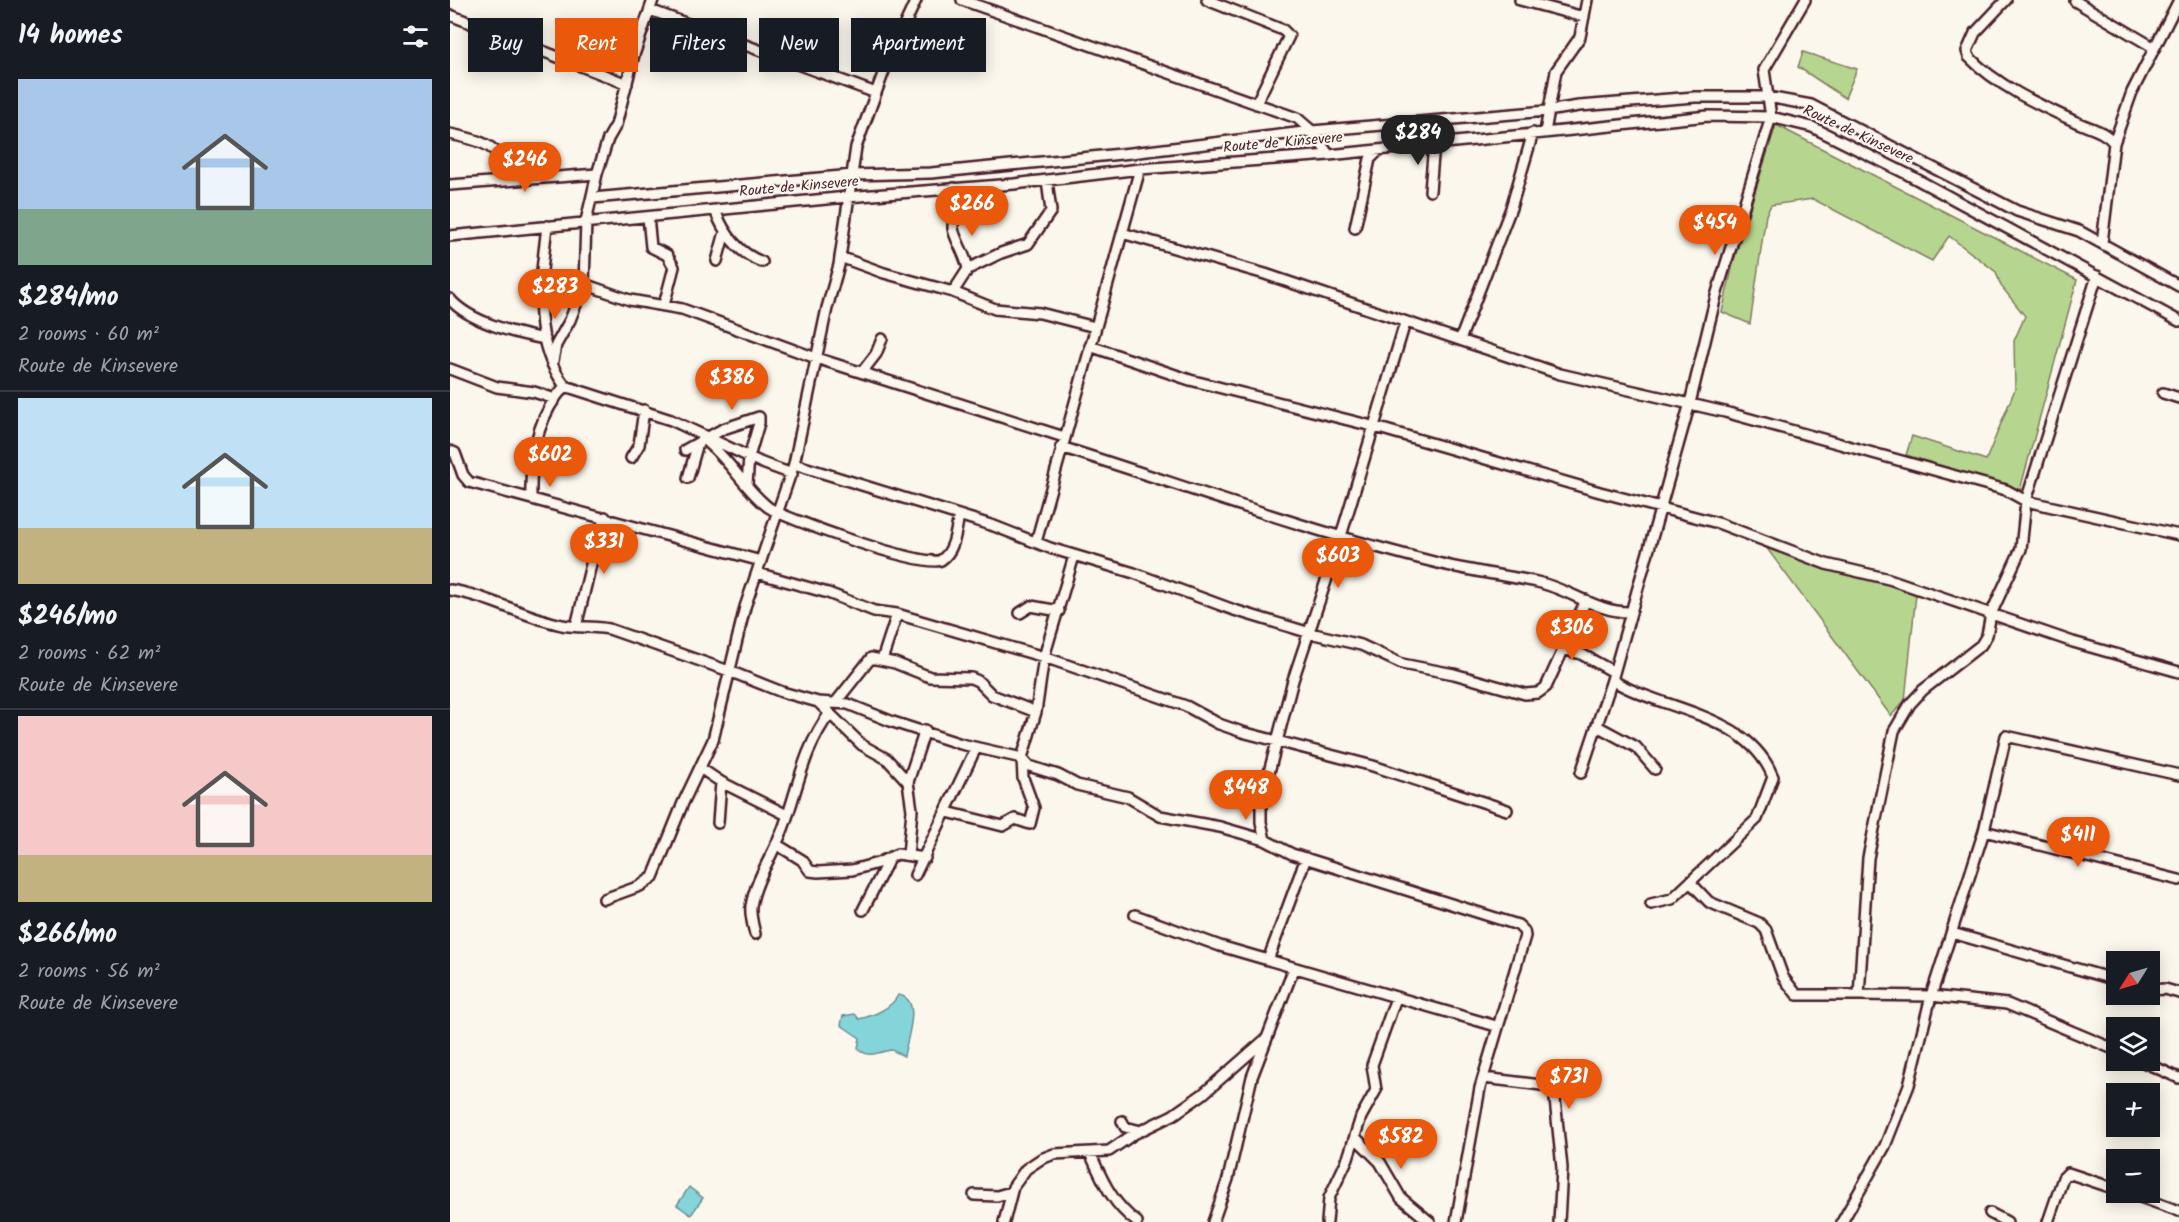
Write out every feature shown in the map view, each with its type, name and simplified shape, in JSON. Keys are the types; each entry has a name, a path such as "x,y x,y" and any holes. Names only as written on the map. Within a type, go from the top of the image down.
{"street":[{"path":"553,363 556,345 570,320 584,284 586,221 597,174 608,139 616,125 653,0"},
{"path":"604,899 640,886 654,877 683,802 713,740 745,607 793,469 840,256 856,147 876,93 916,0"},
{"path":"962,0 1297,118 1312,131 1329,155"},
{"path":"1207,0 1283,30 1289,36 1257,104"},
{"path":"1520,0 1584,17"},
{"path":"1545,132 1556,71 1580,37 1587,0"},
{"path":"1581,773 1613,676 1690,403 1716,296 1771,117 1764,78 1766,64 1805,0"},
{"path":"2006,0 1975,33 1967,51 1969,57 2012,88 2108,136 2114,144"},
{"path":"2102,243 2114,144 2132,92 2179,0"},
{"path":"2075,1 2153,47"},
{"path":"650,10 876,93"},
{"path":"450,15 627,84"},
{"path":"593,198 853,175 931,173 1312,131 1547,111 1579,106 1695,97 1768,97 1811,105 2017,212 2079,231 2179,286"},
{"name":"Route de Kinsevere","path":"450,236 586,221 1047,181 1140,169 1329,155 1708,116 1771,117 1812,127 1907,174 2179,321"},
{"path":"1460,340 1511,208 1533,133"},
{"path":"450,134 473,139 495,149 506,161 512,180"},
{"path":"1430,191 1434,144"},
{"path":"1355,228 1370,159 1379,150"},
{"path":"1036,542 1062,442 1140,169"},
{"path":"450,185 597,174"},
{"path":"953,292 968,269 1031,241 1051,211 1047,181"},
{"path":"954,188 958,190 958,197 953,229 967,259 968,269"},
{"path":"715,210 725,232 745,255 762,262"},
{"path":"648,217 651,247 667,255 674,267 664,305"},
{"path":"547,226 540,304 545,339 553,363 565,386 644,410 704,440 749,457 959,515 1074,556 1134,573 1234,610 1310,633 1360,645 1402,664 1454,674 1526,694 1538,693 1546,687 1586,600"},
{"path":"717,261 725,232"},
{"path":"1122,233 1255,271 1560,374 1690,403 1899,459 2006,490 2026,501 2179,535"},
{"path":"840,256 884,273 953,292 995,309 1040,312 1095,327"},
{"path":"1859,995 1868,858 1894,731 1910,704 1923,690 1981,645 1987,635 1991,614 2021,549 2026,501 2097,276"},
{"path":"584,284 630,300 692,312 816,358 1341,536 1435,562 1540,583 1611,612 1631,612"},
{"path":"450,299 460,308 506,331 545,339"},
{"path":"1265,840 1261,822 1261,803 1293,680 1341,536 1372,426 1405,323"},
{"path":"862,372 876,354 882,339"},
{"path":"1090,346 1190,380 1372,426 1718,523 1826,564 1889,579 1991,614 2179,672"},
{"path":"450,369 497,387 534,392 555,399"},
{"path":"531,496 530,474 534,448 555,399 565,386"},
{"path":"2163,393 2179,398"},
{"path":"631,458 639,445 644,410"},
{"path":"685,450 729,426 759,417 749,457 747,484"},
{"path":"704,440 721,452 759,499 778,514 907,558 935,563 947,555 951,548 959,515"},
{"path":"688,478 704,440"},
{"path":"450,451 455,453 463,475 469,482 531,496 761,561"},
{"path":"576,626 590,575 592,554 605,517"},
{"path":"947,812 1003,826 1015,819 1030,824 1034,808 1023,778 1022,758 1036,712 1044,657 1074,556"},
{"path":"757,573 828,593 874,611 897,614 1044,657 1186,706 1219,724 1432,784 1507,810"},
{"path":"450,590 507,605 562,625 609,629 729,671 765,687 818,702 836,702 976,748 1022,758 1029,766 1058,775 1077,785 1128,797 1160,816 1220,827 1265,840 1292,854 1522,927 1525,936 1496,1026 1480,1088 1455,1222"},
{"path":"1020,613 1031,606 1059,611"},
{"path":"882,660 897,614"},
{"path":"1562,649 1581,654 1640,694 1724,726 1751,747 1768,765 1773,777 1757,819 1672,899 1651,904"},
{"path":"836,702 867,659 882,660 930,677 971,678 978,681 992,695 1036,712"},
{"path":"818,702 862,745 887,759 908,782"},
{"path":"755,934 752,905 787,815 806,754 816,732 830,713"},
{"path":"1597,726 1636,747 1655,769"},
{"path":"908,855 912,810 908,782 925,730"},
{"path":"1846,1220 1885,1146 1905,1098 1931,996 1984,831 2006,736 2179,775"},
{"path":"915,875 976,748"},
{"path":"700,768 721,782 787,815"},
{"path":"718,823 721,782"},
{"path":"1984,831 2179,880"},
{"path":"776,844 802,860 810,871 818,872 852,870 889,859 897,854 925,858"},
{"path":"1268,960 1306,858"},
{"path":"863,910 889,859"},
{"path":"1690,882 1709,902 1759,923 1766,930 1783,977 1797,995 1931,996 2007,1004 2106,1046"},
{"path":"1135,915 1220,946 1496,1026"},
{"path":"1952,933 2106,977"},
{"path":"1213,1222 1228,1179 1252,1077 1294,968"},
{"path":"2160,989 2179,993"},
{"path":"1327,1222 1329,1198 1356,1138 1361,1117 1376,1090 1372,1065 1396,998"},
{"path":"1004,1222 1011,1192 1023,1172 1045,1156 1109,1151 1173,1115 1203,1094 1267,1038"},
{"path":"2160,1069 2179,1078"},
{"path":"1484,1078 1549,1086 1554,1089 1562,1168 1559,1222"},
{"path":"1122,1121 1125,1126 1141,1131"},
{"path":"1356,1138 1380,1162 1401,1198 1430,1222"},
{"path":"1090,1153 1107,1190 1137,1222"},
{"path":"2048,1222 2066,1174 2071,1173 2106,1185"},
{"path":"974,1195 998,1196 1011,1192"},
{"path":"2157,1203 2179,1211"},
{"path":"1990,1213 2007,1222"}],"green space":[{"path":"1803,52 1857,69 1845,98 1798,67"},
{"path":"1776,125 2077,280 2020,490 1906,455 1912,436 1986,460 2015,389 2014,341 2025,316 2001,286 1996,272 1949,236 1932,261 1813,199 1771,205 1766,215 1750,324 1722,312 1734,260"},
{"path":"1760,539 1916,594 1905,700 1891,716"}],"water":[{"path":"898,995 906,998 912,1011 904,1056 892,1050 874,1054 862,1052 858,1048 860,1038 841,1025 843,1016 855,1014 859,1019 870,1016 887,1008"},
{"path":"689,1187 703,1198 691,1215 677,1205"}]}
